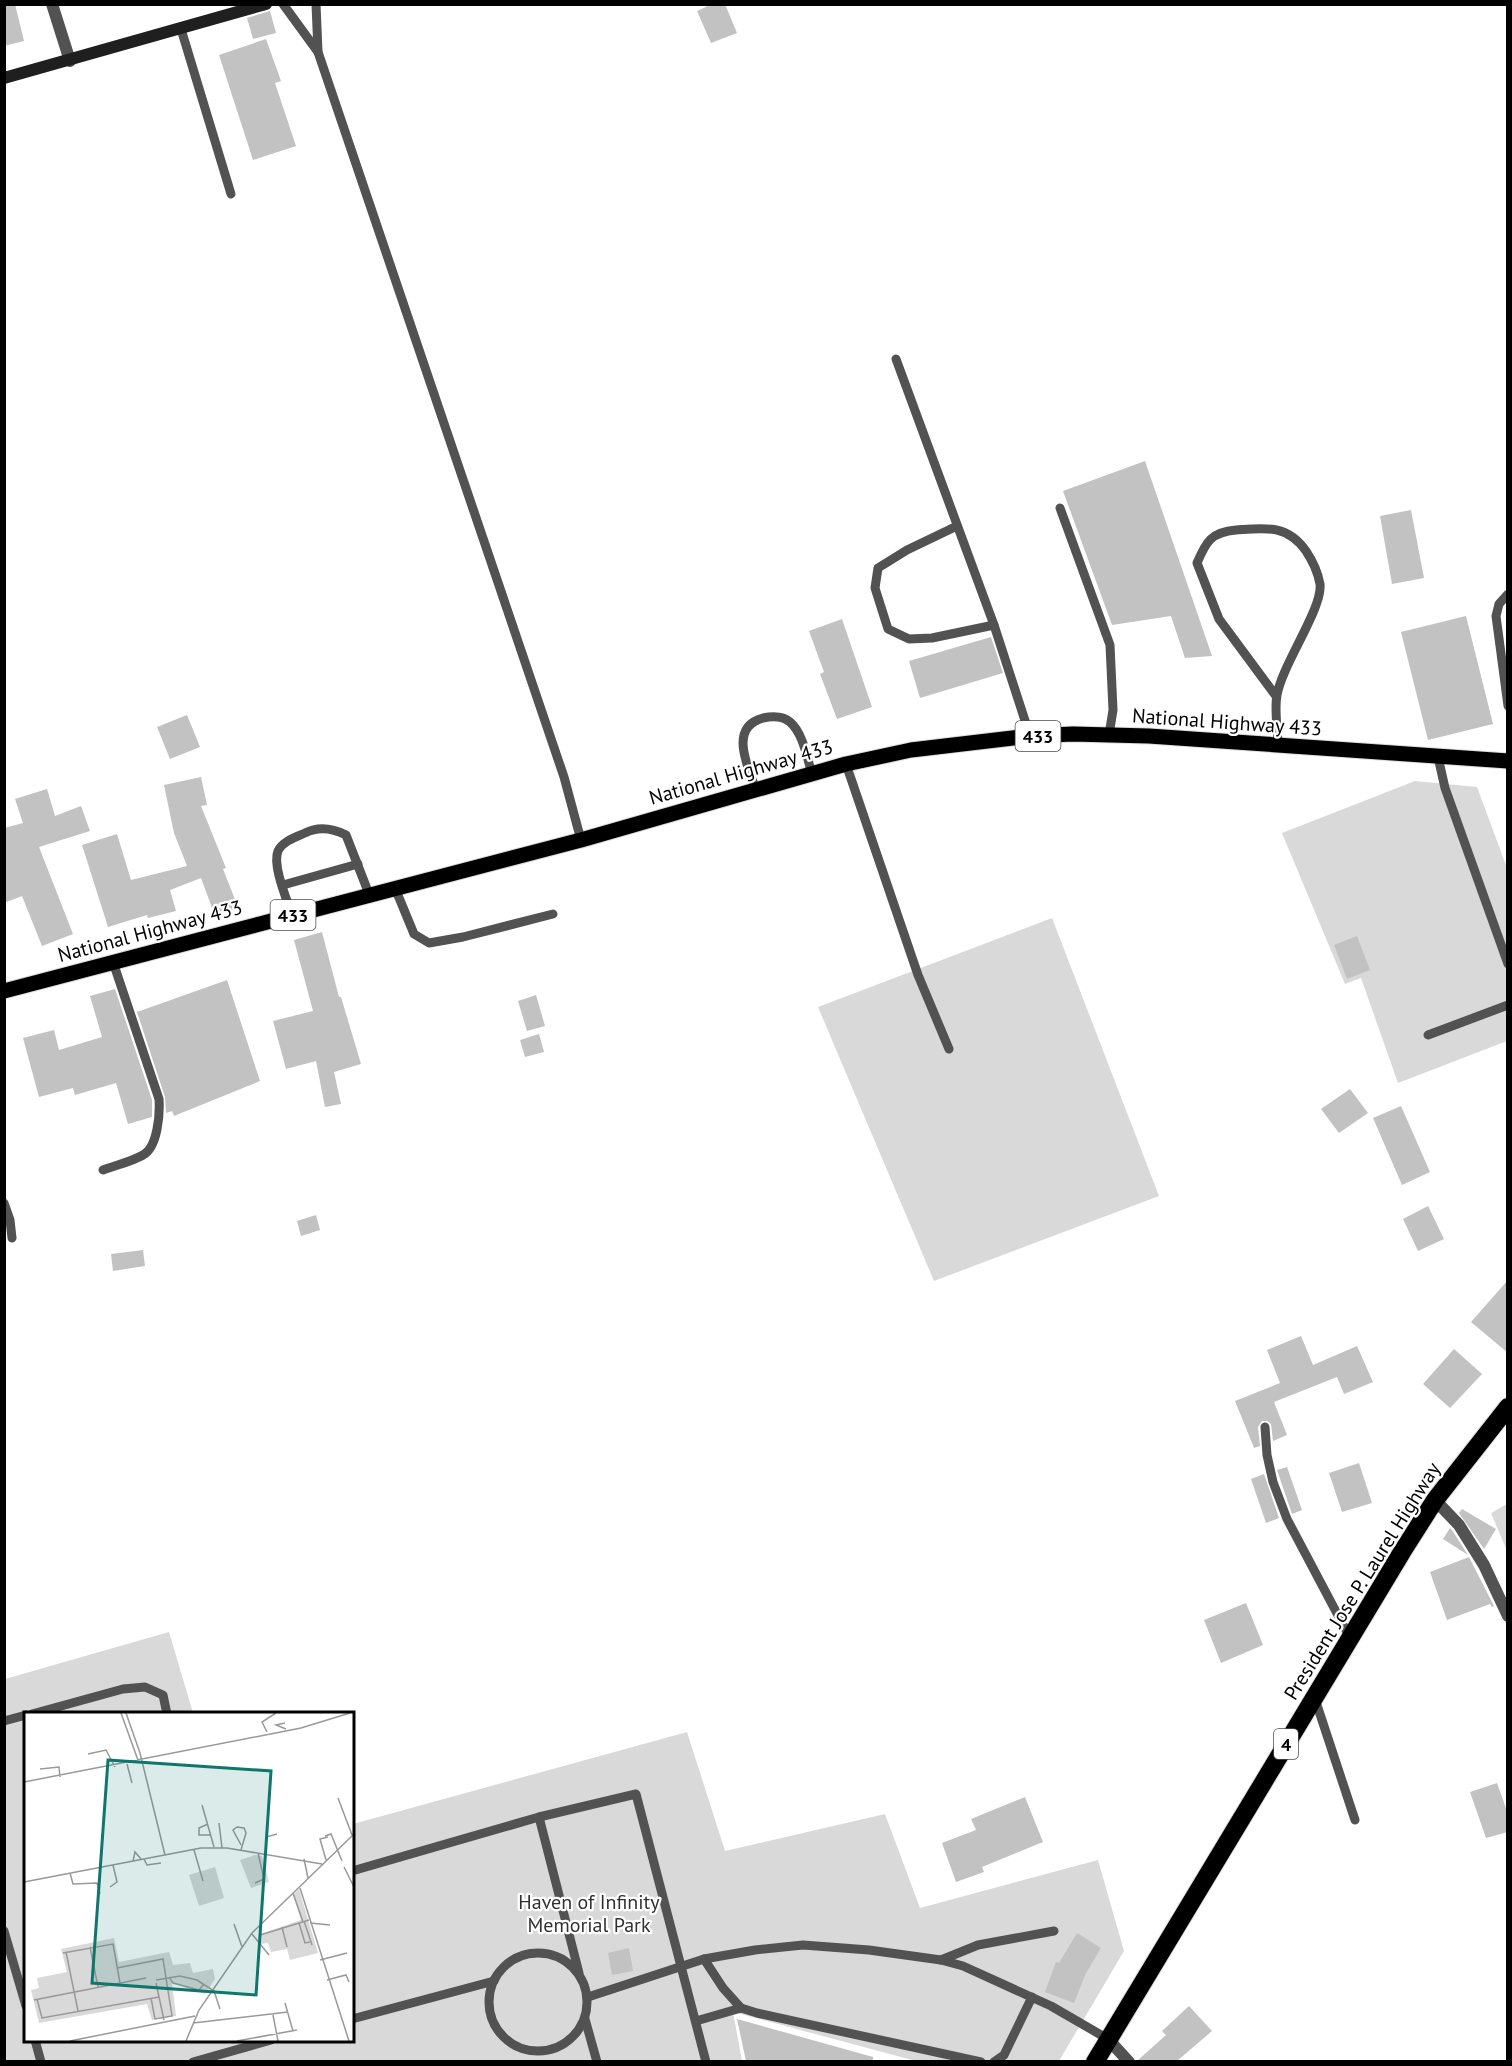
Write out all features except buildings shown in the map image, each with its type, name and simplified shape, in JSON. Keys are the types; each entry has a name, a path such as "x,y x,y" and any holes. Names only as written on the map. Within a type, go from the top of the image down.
{"highway":[{"name":"President Jose P. Laurel Highway","path":"1095,2061 1435,1500 1508,1407"}],"main road":[{"name":"National Highway 433","path":"4,991 581,840 846,764 911,750 1030,736 1073,734 1508,761"}],"street":[{"path":"52,4 70,60"},
{"path":"4,78 266,4"},
{"path":"1435,1500 1459,1525 1485,1565 1508,1616"},
{"path":"1108,2039 1129,2061"}],"lane":[{"path":"283,4 318,52"},
{"path":"316,4 318,52 564,777 581,840"},
{"path":"181,29 231,194"},
{"path":"896,359 994,625 1030,736"},
{"path":"1060,508 1110,645 1113,710 1109,735"},
{"path":"957,526 907,550 878,568 875,588 888,629 909,639 932,638 994,625"},
{"path":"1276,696 1219,619 1197,562 1206,542 1226,531 1270,527 1298,539 1312,559 1320,586 1315,608 1287,664 1276,696 1278,746"},
{"path":"1508,594 1499,604 1496,616 1508,706"},
{"path":"756,790 743,754 742,739 747,726 761,719 777,717 790,722 799,735 812,774"},
{"path":"1438,757 1445,788 1508,964"},
{"path":"846,764 918,975 949,1049"},
{"path":"292,915 277,866 278,851 286,842 309,831 332,828 346,835 369,894"},
{"path":"283,885 358,864"},
{"path":"395,888 414,934 429,943 463,937 553,914"},
{"path":"103,1170 146,1155 153,1143 160,1115 159,1098 113,962"},
{"path":"1428,1035 1508,1005"},
{"path":"4,1203 10,1220 12,1238"},
{"path":"1265,1427 1267,1455 1273,1482 1287,1520 1350,1638"},
{"path":"36,1712 123,1689 144,1687 163,1695 168,1712"},
{"path":"1314,1697 1355,1820"},
{"path":"4,1721 24,1716"},
{"path":"354,1870 539,1817 636,1794 706,2061"},
{"path":"539,1817 579,1973 588,1996 585,2019 597,2061"},
{"path":"941,1960 978,1945 1054,1930"},
{"path":"4,1931 24,1999"},
{"path":"588,1996 704,1959 755,1950 803,1945 869,1950 941,1960 963,1966 1051,2006 1108,2039"},
{"path":"579,1973 559,1957 534,1953 510,1961 494,1980 489,2002 494,2025 509,2042 530,2051 553,2050 573,2038 585,2019"},
{"path":"704,1959 723,1988 741,2008 981,2061"},
{"path":"354,2018 494,1980"},
{"path":"994,2061 1004,2055 1032,1997"},
{"path":"696,2021 741,2008"},
{"path":"36,2042 41,2061"},
{"path":"193,2061 253,2043"}],"green space":[{"path":"1415,781 1477,787 1507,868 1507,1041 1398,1083 1361,978 1345,984 1282,833"},
{"path":"1052,918 1159,1196 934,1281 818,1007"},
{"path":"1507,1504 1507,1551 1491,1513"},
{"name":"Haven of Infinity Memorial Park","path":"169,1632 193,1712 24,1712 24,2042 354,2042 354,1824 687,1732 725,1851 885,1814 920,1908 1098,1860 1124,1951 1059,2061 916,2061 733,2012 742,2061 5,2062 5,1679"}]}
